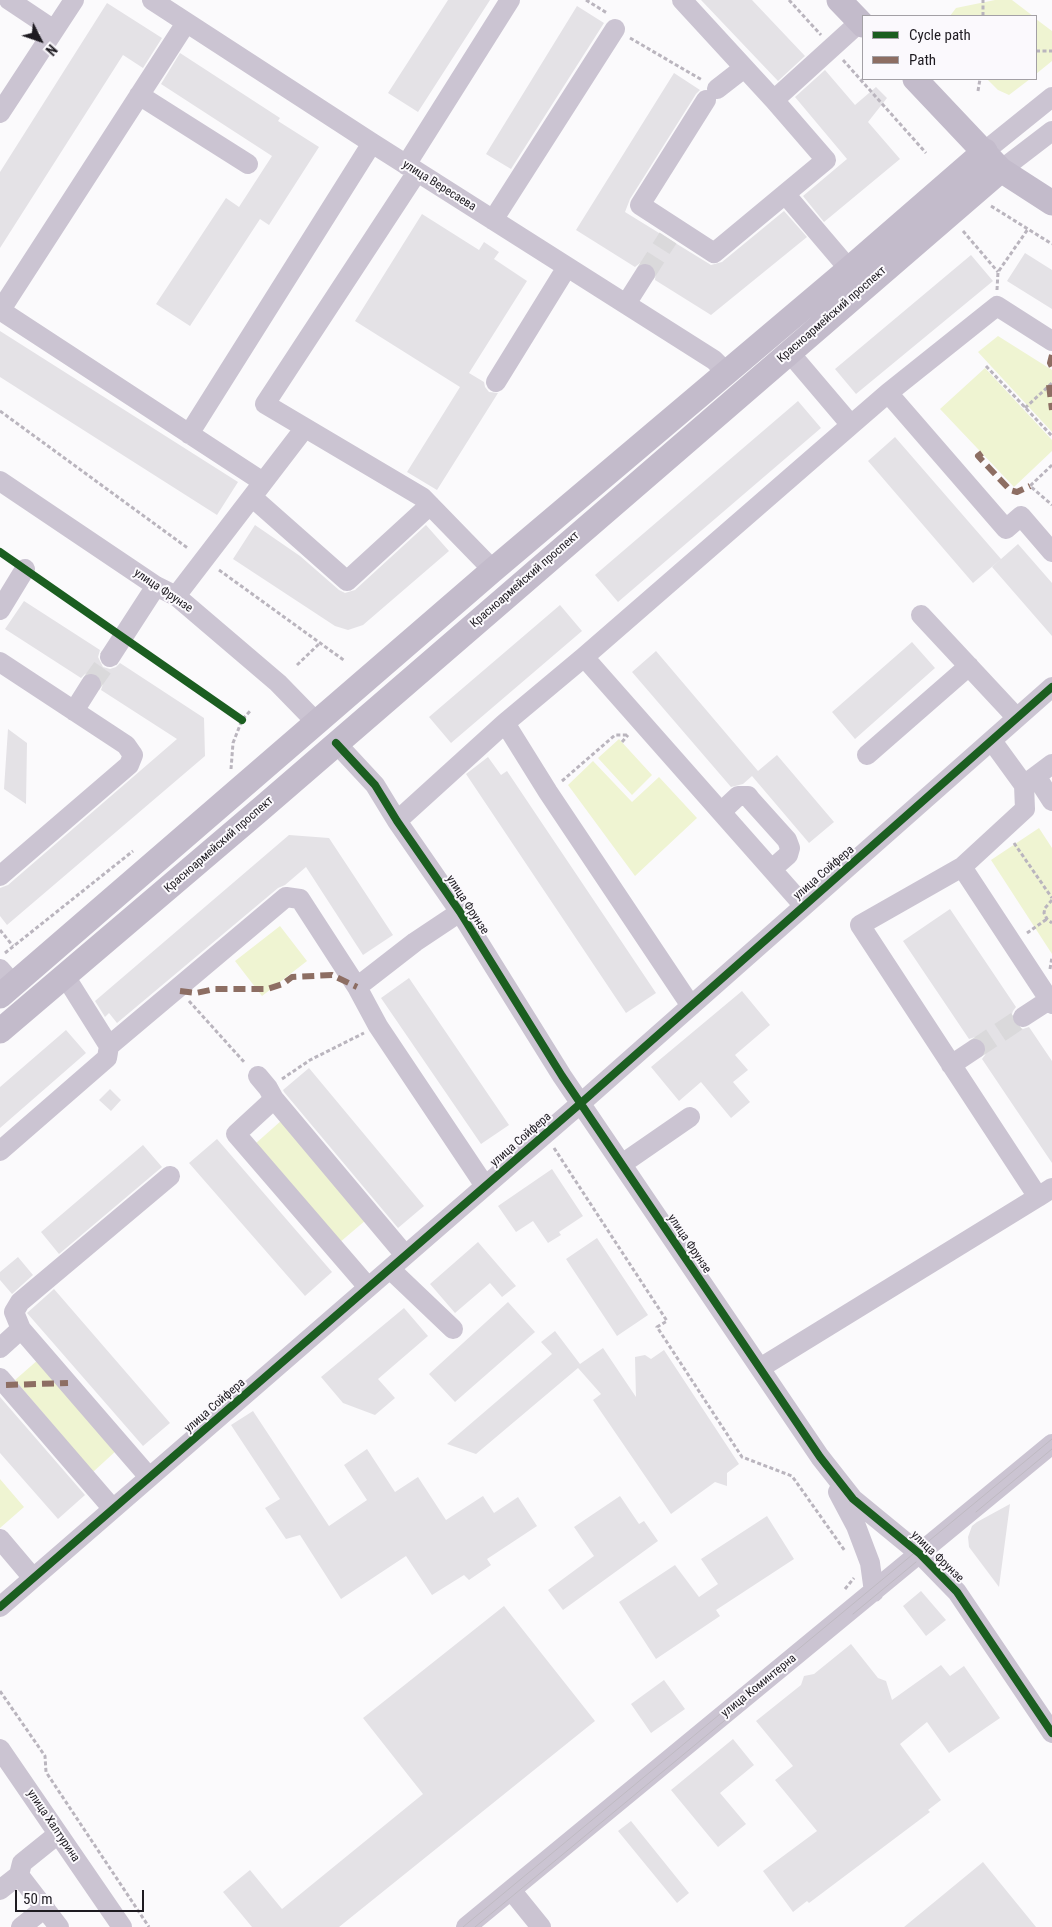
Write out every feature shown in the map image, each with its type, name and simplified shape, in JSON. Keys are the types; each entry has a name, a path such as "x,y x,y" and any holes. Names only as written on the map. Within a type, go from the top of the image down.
{"main road":[{"path":"839,0 862,24"},
{"path":"916,80 1001,170 1052,203"},
{"name":"Красноармейский проспект","path":"4,983 316,722 985,151"},
{"name":"Красноармейский проспект","path":"0,1031 1001,170"},
{"name":"улица Фрунзе","path":"316,722 336,743"}],"street":[{"path":"9,0 54,30"},
{"path":"0,113 74,0"},
{"name":"улица Вересаева","path":"152,0 412,169 714,360 726,372"},
{"path":"493,570 422,497 264,404 412,169 510,0"},
{"path":"682,0 774,100 826,160 714,253 671,233 640,205 712,95 744,68"},
{"path":"186,23 0,311 189,434 258,489 347,582 430,505"},
{"path":"774,100 862,24"},
{"path":"493,220 615,29"},
{"path":"139,95 248,164"},
{"name":"Красноармейский проспект","path":"985,151 1052,97"},
{"name":"Красноармейский проспект","path":"1001,170 1052,131"},
{"path":"189,434 372,143"},
{"path":"786,195 849,269"},
{"path":"496,382 568,267"},
{"path":"626,304 645,274"},
{"path":"397,822 505,723 584,657 888,393 997,306 1052,341"},
{"path":"789,352 851,425"},
{"path":"888,393 1006,529 1021,516 1052,552"},
{"path":"176,596 304,428"},
{"name":"улица Фрунзе","path":"0,481 156,586 176,596 278,683 316,722"},
{"path":"0,610 25,569"},
{"path":"110,657 156,586"},
{"path":"921,615 1017,718"},
{"path":"584,657 804,906"},
{"path":"0,662 126,745 133,755 129,765 0,876"},
{"path":"867,755 969,666"},
{"path":"74,711 91,684"},
{"name":"улица Сойфера","path":"0,1607 581,1103 1052,687"},
{"path":"505,723 548,792 691,1006"},
{"path":"992,741 1052,801"},
{"name":"улица Фрунзе","path":"336,743 375,786 397,822 460,912 581,1103 820,1457 853,1499 920,1554 957,1592 1052,1733"},
{"path":"760,1368 1045,1192 951,1064 860,925 962,867 1025,809 1030,781 1052,764"},
{"path":"720,812 738,796 743,794 748,796 787,840 790,848 788,855 772,870"},
{"path":"962,867 1051,1001 1023,1017"},
{"path":"0,1150 107,1058 109,1046 286,897 300,899 357,988 378,1026 485,1186"},
{"path":"357,988 415,942 460,912"},
{"path":"65,976 109,1046"},
{"path":"951,1064 975,1049"},
{"path":"368,1288 236,1134 261,1082 405,1255"},
{"path":"622,1164 690,1117"},
{"path":"149,1477 21,1329 14,1312 20,1302 170,1176"},
{"path":"390,1268 453,1328"},
{"path":"0,1348 21,1329"},
{"path":"0,1378 113,1509"},
{"name":"улица Коминтерна","path":"466,1927 1052,1444"},
{"path":"820,1457 856,1526 870,1563 874,1592"},
{"path":"0,1539 33,1578"},
{"name":"улица Халтурина","path":"0,1749 122,1927"},
{"path":"0,1890 19,1875 22,1863 58,1834"},
{"path":"19,1875 60,1927"},
{"path":"511,1890 541,1927"},
{"path":"21,1927 45,1908"}],"path":[{"path":"586,0 612,16 615,29 712,95"},
{"path":"789,0 926,153"},
{"path":"983,0 983,15"},
{"path":"1037,51 1052,50"},
{"path":"978,91 980,80"},
{"path":"986,203 1052,244"},
{"path":"958,225 998,272"},
{"path":"997,306 998,272 1028,229"},
{"path":"986,366 1052,436"},
{"path":"1023,406 1052,383"},
{"path":"0,411 345,661"},
{"path":"1052,466 1030,486 1052,505"},
{"path":"25,569 242,720"},
{"path":"297,665 320,643"},
{"path":"230,774 233,743 242,720 252,710"},
{"path":"548,792 615,735 653,735"},
{"path":"622,742 629,735"},
{"path":"1004,828 1052,899 1045,908 1044,913 1052,923"},
{"path":"0,957 137,848"},
{"path":"1012,943 1047,919"},
{"path":"0,930 13,946"},
{"path":"177,989 261,1082 378,1026"},
{"path":"549,1141 667,1321 657,1327 742,1457 792,1476 848,1556"},
{"path":"0,1691 45,1756 46,1772 149,1927"}],"green space":[{"path":"995,0 1012,0 1032,15 951,15 956,8"},
{"path":"1037,20 1052,31 1052,61 1037,73"},
{"path":"988,80 1029,80 1009,95 998,90"},
{"path":"998,336 1052,370 1052,432 978,352"},
{"path":"985,368 1052,440 1052,451 1014,487 940,409"},
{"path":"619,739 652,775 632,795 598,758"},
{"path":"593,761 632,802 659,777 697,818 635,876 568,785"},
{"path":"1039,828 1052,848 1052,954 991,860"},
{"path":"280,926 307,961 262,996 235,961"},
{"path":"282,1120 366,1220 339,1243 255,1144"},
{"path":"39,1359 117,1450 93,1472 15,1380"},
{"path":"0,1479 24,1507 0,1528"}],"building":[{"path":"448,0 490,0 418,112 388,93"},
{"path":"701,0 752,0 805,56 778,81"},
{"path":"107,3 162,38 143,68 123,55 0,248 0,172"},
{"path":"577,6 604,23 511,169 486,154"},
{"path":"180,53 280,118 278,121 319,147 269,225 260,219 190,326 156,304 226,198 239,207 272,156 161,84"},
{"path":"825,70 855,105 876,87 887,98 868,122 900,159 824,222 803,196 847,159 795,97"},
{"path":"674,73 700,90 630,199 625,212 711,265 722,262 784,211 807,237 711,315 655,280 656,269 651,264 640,263 635,267 576,230"},
{"path":"422,214 479,250 484,242 499,252 494,259 527,281 469,373 484,382 489,392 498,393 437,490 407,472 460,387 355,321"},
{"path":"1025,253 1052,270 1052,309 1007,281"},
{"path":"971,255 993,281 856,394 835,369"},
{"path":"0,331 238,482 217,515 0,377"},
{"path":"798,401 821,428 618,602 595,575"},
{"path":"895,437 1001,559 973,583 868,461"},
{"path":"255,525 300,556 345,593 355,590 426,525 449,551 363,625 348,630 335,626 233,559"},
{"path":"1018,544 1052,583 1052,636 992,567"},
{"path":"24,601 100,650 98,657 103,667 110,669 120,663 204,718 205,756 7,925 0,916 0,888 8,885 177,739 101,690 103,684 98,674 91,672 81,678 5,629"},
{"path":"560,605 582,631 451,743 429,717"},
{"path":"912,642 935,668 855,739 832,712"},
{"path":"656,651 758,771 777,755 834,822 809,843 752,776 743,784 731,787 632,672"},
{"path":"8,729 27,743 26,804 4,789"},
{"path":"488,757 501,775 507,771 656,993 626,1013 466,774"},
{"path":"289,835 329,838 393,935 363,955 306,867 285,885 278,888 117,1023 109,1013 105,1017 95,1001"},
{"path":"950,909 1016,1007 1011,1017 1013,1024 1023,1029 1029,1027 1052,1061 1052,1163 982,1059 987,1049 985,1042 975,1037 969,1039 903,941"},
{"path":"409,978 509,1125 481,1144 381,998"},
{"path":"742,991 770,1025 735,1055 748,1070 733,1082 750,1102 731,1118 701,1082 679,1101 651,1067"},
{"path":"66,1030 86,1053 0,1128 0,1087"},
{"path":"309,1068 424,1206 398,1228 284,1092 283,1090"},
{"path":"110,1089 121,1100 111,1111 99,1100"},
{"path":"217,1139 332,1272 305,1296 189,1163"},
{"path":"143,1145 162,1167 59,1254 41,1232"},
{"path":"552,1169 583,1216 559,1232 561,1235 548,1243 533,1221 516,1232 498,1206"},
{"path":"597,1238 648,1315 617,1336 566,1259"},
{"path":"478,1242 516,1286 502,1297 490,1283 455,1313 430,1284"},
{"path":"18,1257 33,1275 12,1294 0,1280 0,1272"},
{"path":"54,1289 170,1423 143,1446 27,1313"},
{"path":"508,1302 535,1332 455,1402 429,1374"},
{"path":"404,1308 428,1336 378,1379 395,1398 375,1415 343,1403 321,1377"},
{"path":"555,1331 580,1364 603,1348 636,1397 635,1357 645,1355 651,1359 664,1350 739,1464 727,1473 727,1486 715,1482 671,1514 593,1400 601,1394 578,1368 476,1454 447,1444 552,1354 541,1342"},
{"path":"0,1397 85,1495 58,1519 0,1453"},
{"path":"253,1411 329,1526 367,1500 344,1465 367,1449 395,1492 418,1477 446,1520 483,1496 494,1513 518,1497 537,1526 487,1559 491,1565 469,1580 464,1575 432,1595 406,1556 341,1599 300,1535 286,1539 265,1508 280,1499 231,1425"},
{"path":"620,1496 639,1524 644,1521 658,1541 563,1610 548,1590 594,1556 574,1527"},
{"path":"1010,1504 999,1587 969,1547 968,1537 972,1526 977,1522"},
{"path":"767,1516 794,1559 716,1610 720,1616 656,1659 619,1602 675,1565 699,1597 718,1584 701,1559"},
{"path":"921,1591 946,1620 926,1636 903,1606"},
{"path":"504,1606 595,1721 339,1927 252,1927 223,1892 250,1870 282,1909 423,1794 363,1718"},
{"path":"851,1644 878,1678 886,1681 892,1700 941,1665 950,1676 964,1666 1000,1718 949,1753 927,1722 900,1744 941,1800 928,1810 930,1812 809,1903 807,1901 793,1912 763,1871 817,1831 775,1780 793,1766 756,1721 801,1685 804,1676 814,1674"},
{"path":"664,1680 685,1709 651,1733 631,1704"},
{"path":"733,1739 754,1765 720,1793 746,1824 718,1847 671,1790"},
{"path":"631,1821 689,1893 677,1903 618,1831"},
{"path":"983,1862 1036,1927 904,1927"}],"tunnel":[{"path":"645,274 668,238"},
{"path":"91,684 110,657"},
{"path":"975,1049 1023,1017"}],"tram line":[{"path":"463,1927 1052,1439"},
{"path":"976,1512 1052,1449"},
{"path":"853,1614 916,1562"},
{"path":"475,1927 782,1673"}],"marked path":[{"path":"1052,355 1050,363 1052,367"},
{"path":"1049,385 1052,410"},
{"path":"982,453 978,456 1010,490 1017,492 1030,486"},
{"path":"180,991 196,993 215,989 267,989 283,984 292,977 332,975 357,987"},
{"path":"6,1385 68,1383"}],"cycle path":[{"path":"0,552 242,720"},
{"path":"0,1607 581,1103 1052,687"},
{"path":"336,743 375,785 397,821 460,912 562,1076 820,1457 853,1499 920,1554 957,1592 1052,1733"}]}
